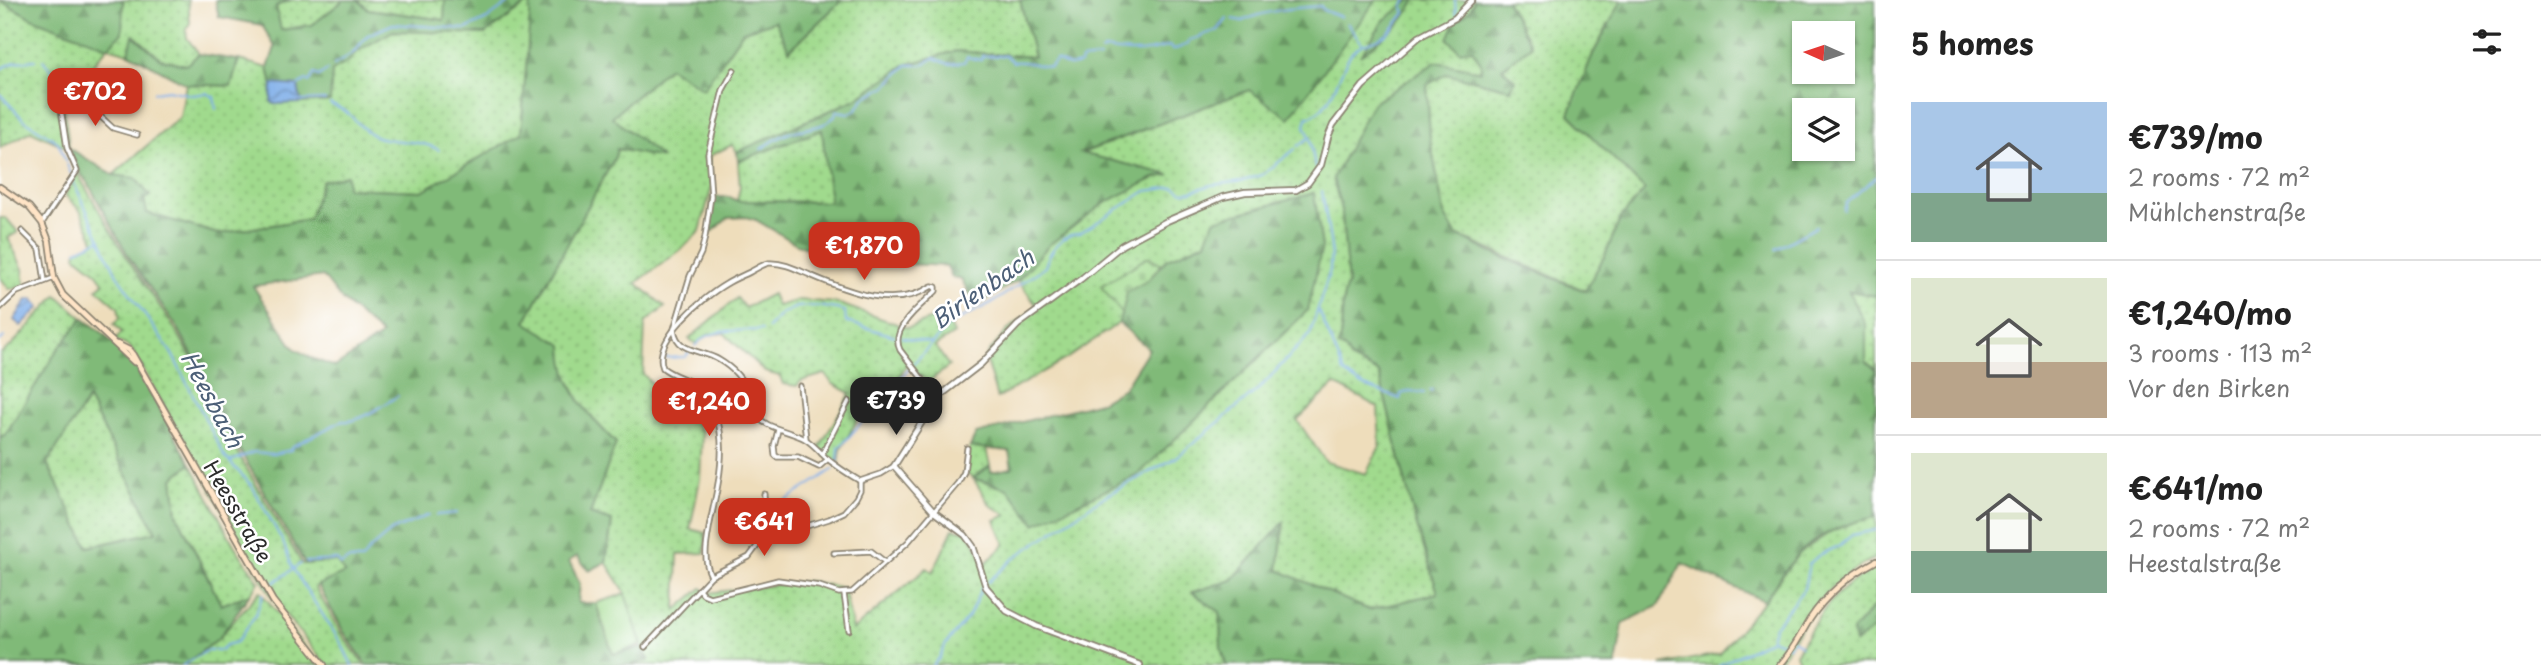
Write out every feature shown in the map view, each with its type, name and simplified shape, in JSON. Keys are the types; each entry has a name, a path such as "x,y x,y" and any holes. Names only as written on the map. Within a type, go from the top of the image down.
{"main road":[{"path":"0,187 29,207 42,223"},
{"name":"Heesstraße","path":"42,223 50,247 54,278 71,305 117,344 138,366 273,601 324,665"},
{"path":"1780,665 1832,592 1855,573 1876,561"}],"street":[{"path":"860,481 894,466 937,398 981,364 1018,325 1081,279 1122,244 1167,220 1223,197 1245,192 1296,190 1314,178 1321,166 1333,125 1363,86 1419,37 1455,18 1472,0"},
{"path":"711,576 706,552 719,482 720,430 701,390 663,368 661,355 674,329 690,276 701,253 710,190 708,153 723,90 734,70"},
{"path":"42,223 77,171 67,148 59,96 75,93 113,128 137,135"},
{"path":"22,231 40,249 46,281"},
{"path":"674,329 725,284 768,263 797,269 853,292 888,298 905,297 934,286 936,291 898,330 897,342 900,350 937,398"},
{"path":"0,308 17,292 54,278"},
{"path":"674,329 681,345 717,358 739,376 753,412 778,430 806,439 828,460 860,481"},
{"path":"800,386 806,439"},
{"path":"822,454 849,401"},
{"path":"778,430 774,446 777,457 798,457 819,467 828,460"},
{"path":"699,589 710,597 778,580 819,586 844,594 860,585 908,542 958,484 964,472 967,449"},
{"path":"894,466 934,512 965,534 973,546 986,587 1007,611 1036,626 1140,665"},
{"path":"645,647 711,576 749,557 771,532 794,530 838,515 856,498 860,481"},
{"path":"764,494 765,515 771,532"},
{"path":"834,553 871,551 886,562"},
{"path":"844,594 849,630"}],"green space":[{"path":"0,0 121,0 122,33 108,47 34,19"},
{"path":"121,0 188,0 190,23 186,29 187,38 199,54 186,65 161,59 134,35 129,53 108,47 63,99 69,148 31,131 0,148 0,1 34,19 123,2"},
{"path":"215,0 291,0 276,6 281,30 312,25 344,0 358,0 368,9 444,20 445,0 842,0 789,50 775,21 743,31 703,89 669,67 612,117 662,158 617,149 525,322 563,345 564,361 572,388 586,411 616,443 590,514 612,521 606,562 589,571 577,556 569,561 580,584 578,603 596,603 613,654 642,648 649,660 630,665 367,665 343,631 318,585 345,573 336,561 305,564 216,408 205,379 179,330 129,257 79,171 69,148 113,175 135,178 150,196 144,199 147,213 218,234 309,219 322,181 347,175 347,188 422,191 521,134 531,1 485,34 393,31 356,52 348,62 332,71 330,101 301,103 298,86 272,84 268,68 275,47 262,25 219,17","holes":["323,276 341,299 382,335 335,367 294,348 253,286"]},
{"path":"291,0 344,0 312,25 280,30 276,6"},
{"path":"358,0 445,0 445,20 368,9"},
{"path":"842,0 1020,0 1034,57 956,51 905,65 856,99 737,152 732,145 711,155 709,159 712,186 700,231 683,248 636,283 665,307 645,323 643,374 653,385 680,401 702,432 700,479 690,529 706,533 705,553 678,554 676,610 702,588 708,593 809,581 844,588 853,630 927,568 933,572 953,529 969,532 985,564 1005,544 995,520 1007,515 990,505 973,478 965,472 970,447 986,448 990,466 974,479 1008,489 1035,524 1322,247 1313,193 1167,259 1148,280 1127,292 1119,323 1066,359 997,398 985,357 1007,331 1037,306 1018,280 1047,247 1087,215 1139,185 1168,175 1080,154 1249,90 1369,8 1376,0 1475,0 1469,11 1455,22 1481,63 1481,71 1436,62 1372,104 1334,178 1342,214 1348,284 1338,346 1344,348 1351,360 1379,373 1413,513 1438,593 1369,610 1278,570 1283,524 1232,580 1193,592 1220,612 1221,648 1226,665 630,665 649,659 642,648 624,590 606,562 612,521 590,514 616,443 583,409 563,366 562,345 525,322 617,149 660,157 611,117 669,67 703,89 743,31 775,21 790,50","holes":["1335,384 1378,407 1380,446 1366,474 1326,462 1297,420"]},
{"path":"1020,0 1376,0 1289,118 1249,90 1081,153 1170,175 1154,178 1103,204 1049,245 1018,280 976,306 962,280 952,277 947,266 888,263 857,266 844,263 797,244 746,217 728,218 712,232 709,228 712,197 730,197 737,201 830,202 822,130 738,161 737,152 856,99 905,65 956,51 1034,57"},
{"path":"1411,0 1416,0 1400,23 1360,56 1384,20"},
{"path":"1475,0 1506,0 1531,46 1502,68 1515,80 1511,89 1446,74 1427,85 1430,139 1444,214 1456,235 1585,291 1606,253 1621,217 1645,190 1569,114 1593,54 1622,0 1875,0 1876,296 1849,291 1866,326 1866,361 1876,370 1876,517 1844,526 1814,541 1793,561 1764,601 1682,563 1658,606 1623,623 1616,665 1226,665 1221,648 1220,612 1192,592 1232,580 1284,522 1278,570 1369,610 1438,593 1413,513 1379,373 1351,359 1344,348 1338,346 1348,284 1342,214 1333,178 1372,104 1436,62 1481,71 1481,63 1472,49 1460,51 1448,39 1455,22 1469,11"},
{"path":"1506,0 1622,0 1593,54 1569,114 1646,190 1621,217 1586,291 1456,235 1444,214 1430,139 1427,85 1446,74 1511,89 1501,69 1531,46"},
{"path":"532,1 521,134 422,191 346,188 346,175 322,181 309,219 218,234 146,213 144,199 149,195 135,179 113,175 180,117 186,84 231,86 239,60 268,68 272,84 271,101 274,104 329,101 332,71 348,62 356,52 393,31 485,34"},
{"path":"133,35 161,59 186,65 199,54 238,60 231,86 186,84 129,53"},
{"path":"822,129 830,202 737,201 740,187 738,161"},
{"path":"77,173 127,258 177,332 204,380 215,409 244,464 302,564 336,561 345,574 315,587 341,633 364,665 326,665 273,599 134,353 130,347 115,340 122,332 114,324 120,318 118,307 97,289 104,283 95,271 76,256 77,250 95,242 80,210 65,195"},
{"path":"1314,193 1322,247 1308,310 1138,475 1035,524 1008,489 973,478 990,466 991,472 1012,468 1009,451 970,447 976,434 1100,402 1124,388 1149,349 1119,323 1127,292 1148,280 1167,259 1206,242 1214,220"},
{"path":"0,218 6,218 18,232 8,238 23,269 25,287 9,289 0,277"},
{"path":"1148,257 1162,264 1148,280 1127,292 1122,314 1101,286"},
{"path":"1848,290 1876,296 1876,370 1866,361 1866,326"},
{"path":"772,294 777,306 799,300 837,303 908,328 945,314 954,334 935,346 949,366 928,382 906,365 887,397 879,405 869,399 841,449 839,463 819,448 851,393 833,384 825,374 801,381 797,386 783,384 780,376 765,372 724,333 708,335 696,344 689,339 737,298 745,308"},
{"path":"57,295 83,318 56,352 5,435 0,437 0,354 11,346"},
{"path":"83,318 104,334 136,368 191,464 173,478 177,514 221,605 250,594 219,638 184,665 0,665 0,437 5,435 56,352","holes":["88,399 156,532 88,547 47,463"]},
{"path":"88,399 156,532 88,547 47,463"},
{"path":"191,464 234,545 259,582 250,594 221,605 177,514 173,478"},
{"path":"1876,517 1876,558 1845,576 1832,588 1774,665 1661,665 1719,654 1764,601 1798,554 1832,531 1859,520"},
{"path":"1876,566 1876,604 1852,631 1856,643 1875,625 1876,665 1800,665 1796,654 1821,614 1848,585"},
{"path":"260,591 319,665 184,665 219,638"},
{"path":"625,594 642,645 613,654 596,603"},
{"path":"1876,604 1876,627 1855,643 1852,631"}],"water":[{"path":"272,84 298,86 301,103 274,104 271,101"},
{"path":"33,299 40,307 21,326 14,320 27,300"}],"waterway":[{"path":"334,65 353,53 368,35 393,24 466,29 487,19 513,0"},
{"name":"Birlenbach","path":"1298,146 1310,137 1305,126 1307,118 1323,107 1329,99 1350,55 1358,47 1390,32 1405,13 1403,7 1407,0"},
{"path":"1455,0 1456,14"},
{"path":"1233,19 1242,21 1271,12 1321,6 1323,10 1341,17"},
{"path":"1101,52 1105,49 1121,52 1145,51 1169,46 1173,50 1188,44 1189,40 1217,31 1227,19"},
{"path":"1347,23 1362,43"},
{"path":"761,149 788,133 824,124 834,117 837,111 849,113 856,110 865,97 885,87 907,65 922,65 934,58 949,64 964,62 967,57 981,60 982,56 1006,56 1013,62 1050,67 1056,60 1070,66 1080,64 1081,60 1100,58"},
{"path":"0,69 15,62 35,60"},
{"path":"43,60 62,84 75,83"},
{"path":"298,86 306,80 309,82 314,74 319,76 327,70"},
{"path":"81,84 84,84 90,73 101,71 111,74"},
{"path":"154,92 168,90 193,95 206,93 214,97 216,109"},
{"name":"Heesbach","path":"0,94 23,119 58,142 71,174"},
{"path":"300,101 325,100"},
{"path":"330,104 345,111 375,136 423,144 439,150"},
{"path":"1310,137 1315,168"},
{"name":"Birlenbach","path":"913,364 950,324 995,301 1045,267 1053,249 1068,236 1080,233 1146,191 1174,187 1183,192 1243,181 1264,174 1295,149"},
{"path":"1844,210 1847,202 1876,177"},
{"name":"Heesbach","path":"73,181 117,275 172,354 225,457 252,486 283,542 293,569 341,643 352,665"},
{"path":"988,582 1014,558 1105,496 1177,457 1261,387 1310,334 1330,270 1331,247 1322,191"},
{"path":"1776,249 1816,227"},
{"path":"77,250 101,239"},
{"path":"768,328 782,313 798,307 816,306 845,311 846,322 895,336"},
{"path":"1319,311 1344,372 1350,377 1400,399 1401,394 1410,391 1424,393"},
{"path":"695,346 716,333 762,330"},
{"path":"0,341 4,337"},
{"path":"901,337 931,343"},
{"path":"664,358 685,357 690,351"},
{"name":"Birlenbach","path":"838,462 839,448 909,369"},
{"path":"229,462 254,452 273,454 291,450 291,447 342,421 363,417 398,396"},
{"name":"Birlenbach","path":"770,511 834,469"},
{"path":"437,515 457,513"},
{"path":"306,562 337,560 341,565 348,560 362,560 370,549 391,531 429,515"},
{"path":"1719,665 1770,640 1775,626 1804,589 1809,564 1819,555 1839,546 1852,535 1876,530"},
{"path":"269,586 300,564"},
{"path":"933,665 969,616 982,587"},
{"path":"183,665 208,650 221,650 226,645 237,642 256,614 263,594"},
{"path":"1772,639 1789,646 1793,640 1801,646"}]}
